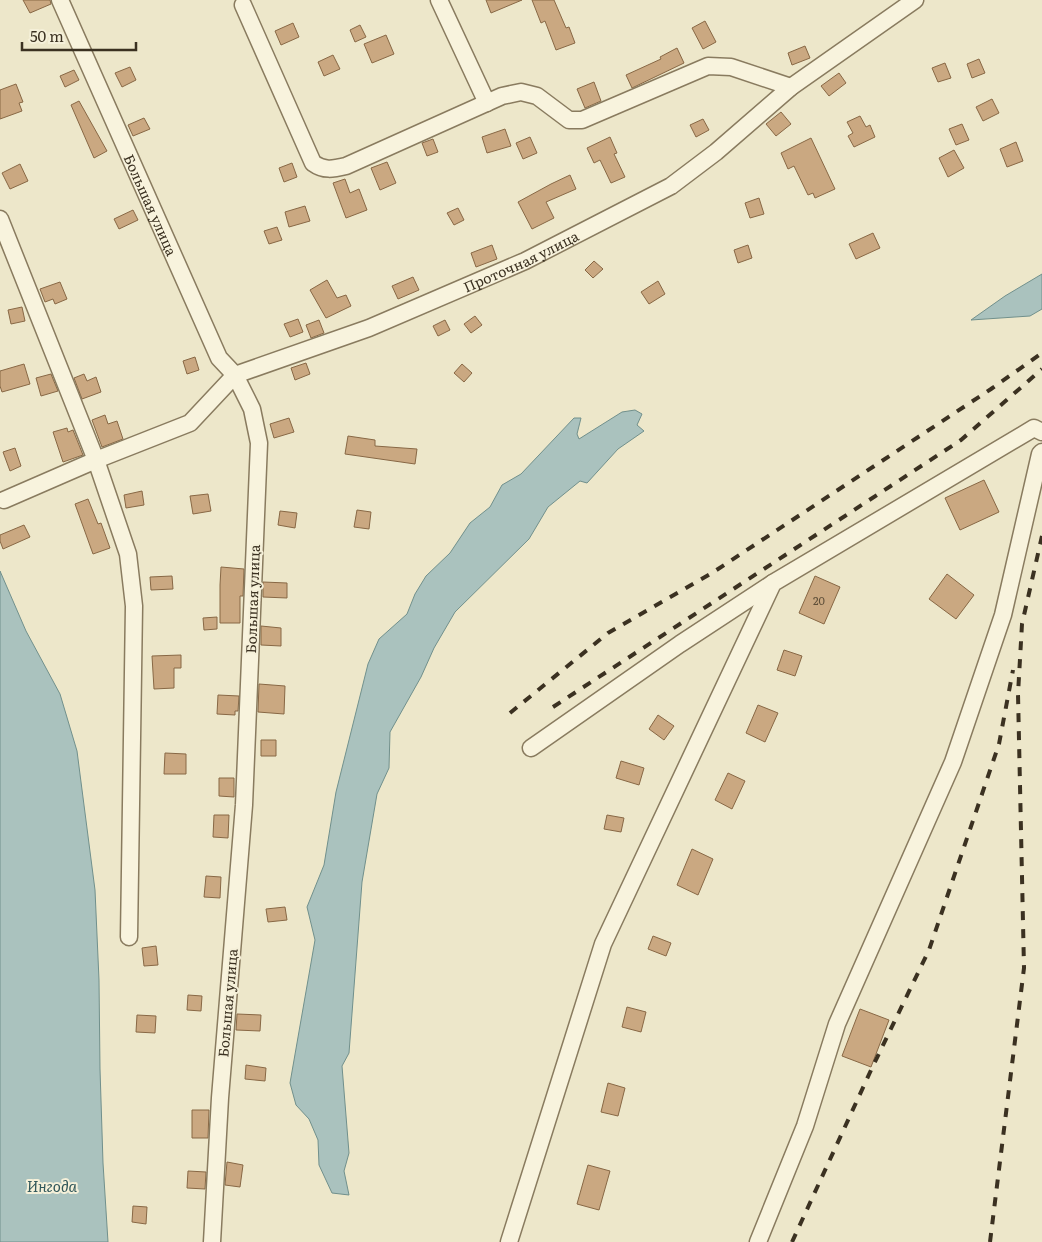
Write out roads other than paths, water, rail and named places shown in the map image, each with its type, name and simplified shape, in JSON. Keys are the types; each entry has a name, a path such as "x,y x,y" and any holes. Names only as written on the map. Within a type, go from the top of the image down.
{"street":[{"name":"Большая улица","path":"60,0 219,358 235,375 252,409 259,443 244,805 220,1098 212,1242"},
{"path":"439,0 487,103"},
{"name":"Проточная улица","path":"4,500 96,460 190,423 235,375 388,320 525,261 671,186 716,152 791,87 915,0"},
{"path":"243,5 313,163 320,168 330,170 346,166 502,96 521,92 537,96 569,120 582,120 708,66 730,67 791,87"},
{"path":"0,218 96,460 128,554 134,606 129,937"},
{"path":"531,748 680,644 773,583 1039,426"},
{"path":"758,1242 805,1126 837,1024 953,762 1003,615 1042,452"},
{"path":"509,1242 602,944 773,583"}],"water":[{"path":"1042,274 1042,309 1030,316 971,320 1005,296"},
{"path":"635,410 642,414 637,425 644,431 618,449 587,483 580,481 548,507 529,539 455,612 390,732 389,768 377,794 362,882 349,1053 342,1066 349,1153 344,1171 349,1195 332,1193 319,1165 318,1140 309,1119 296,1105 290,1083 315,940 307,907 324,865 336,792 368,664 379,639 407,614 415,594 426,576 450,553 470,523 490,507 502,485 521,474 574,418 581,418 577,434 579,439 622,412"},
{"name":"Ингода","path":"0,571 26,631 60,694 77,751 95,890 103,1163 108,1242 0,1242"}],"railway":[{"path":"510,713 608,633 712,573 991,389 1042,353"},
{"path":"553,707 961,440 1042,369"},
{"path":"990,1242 1024,968 1018,694 1022,624 1042,536"},
{"path":"792,1242 929,950 999,744 1013,670"}]}
